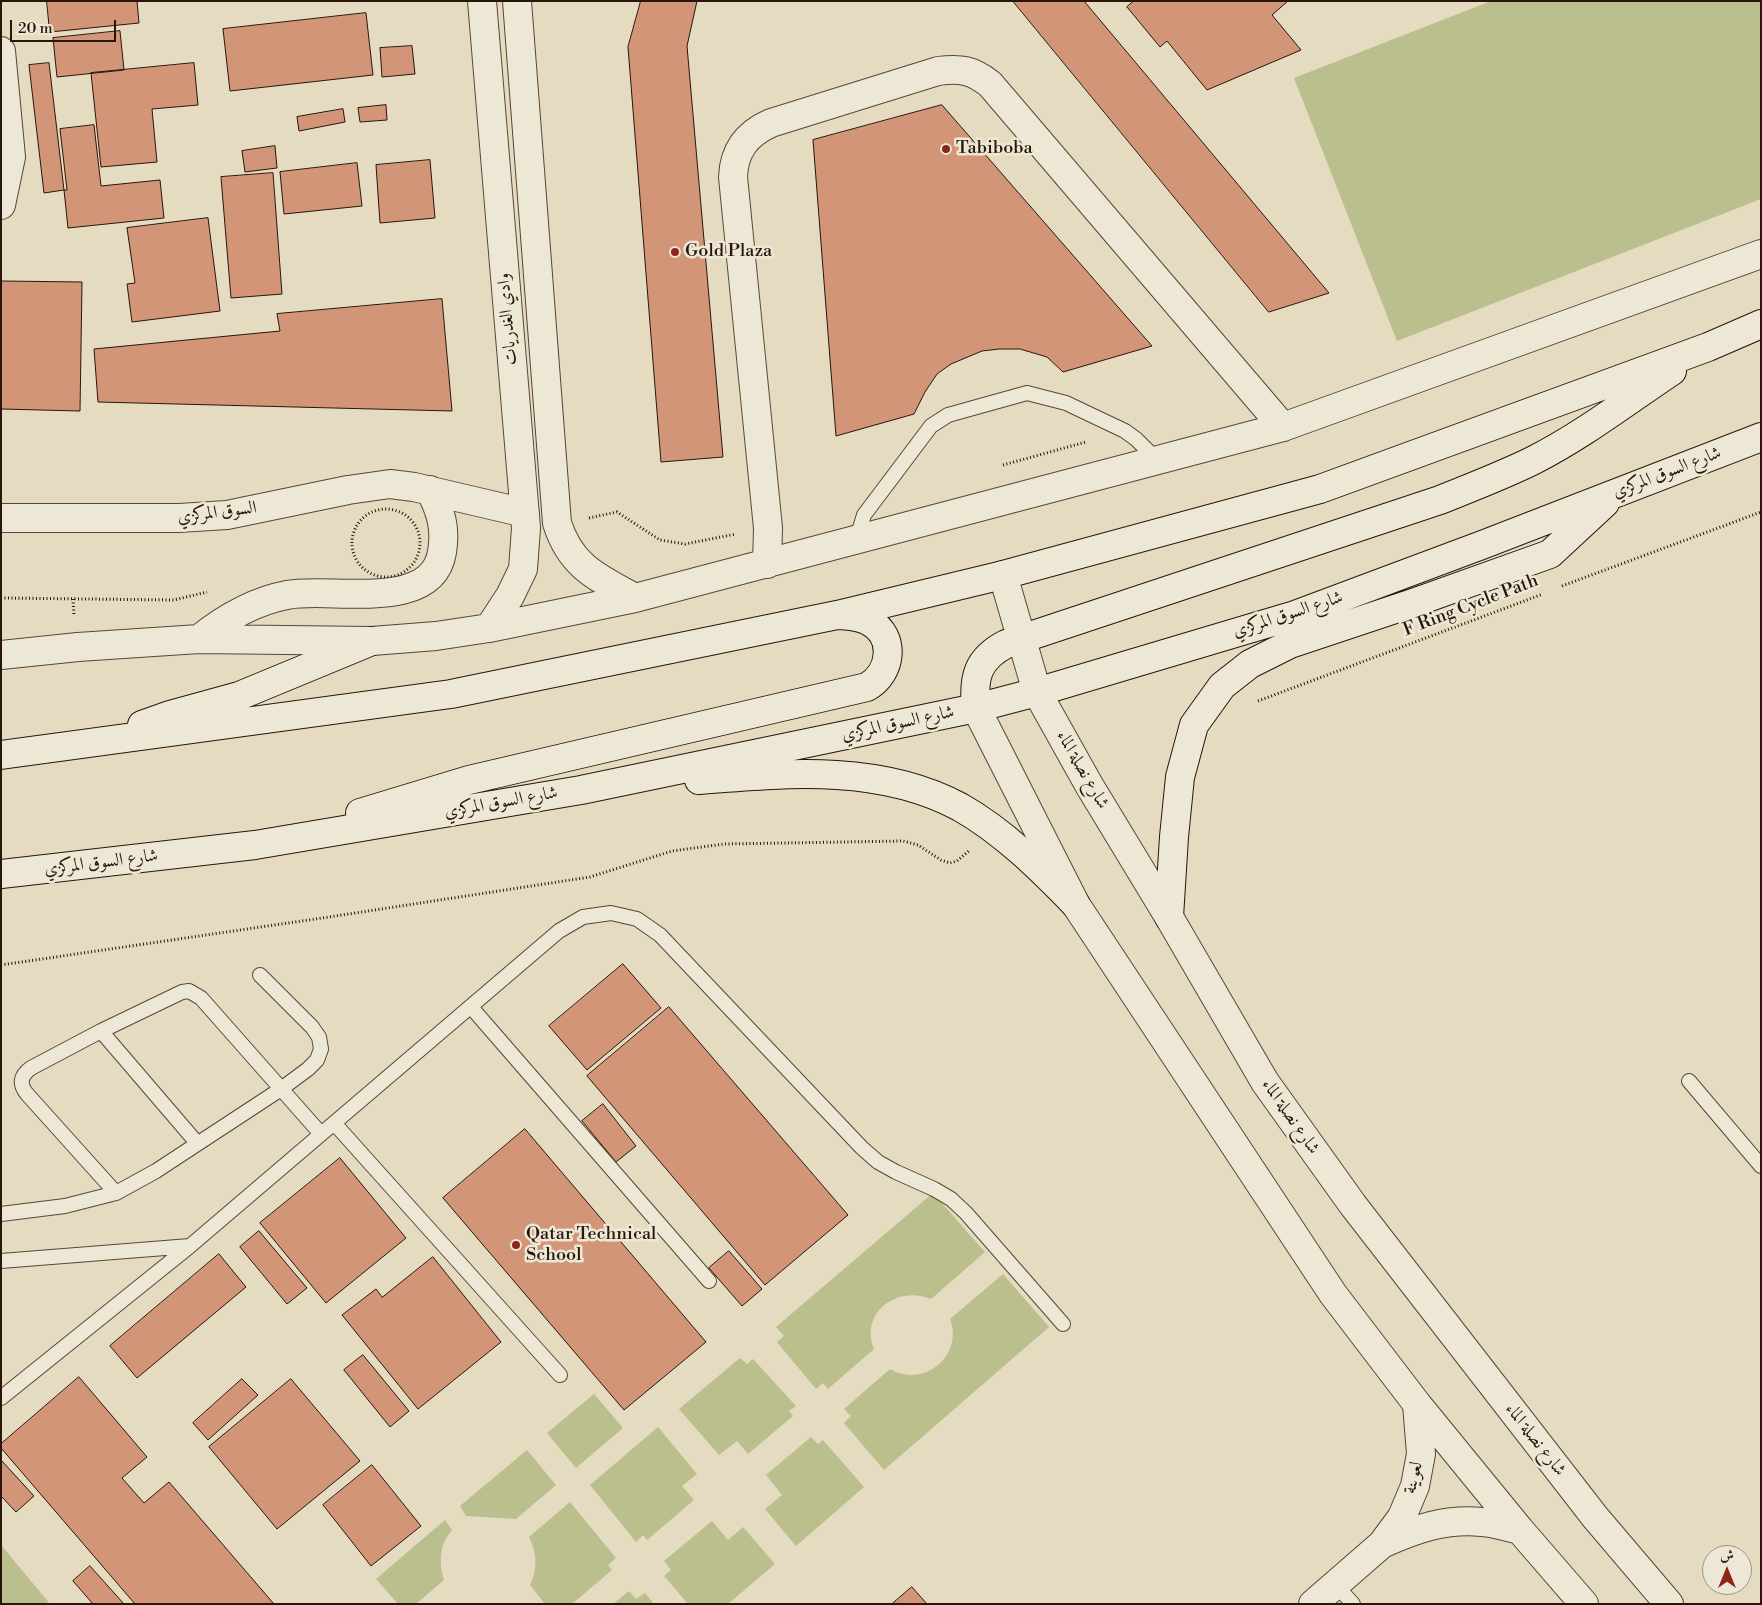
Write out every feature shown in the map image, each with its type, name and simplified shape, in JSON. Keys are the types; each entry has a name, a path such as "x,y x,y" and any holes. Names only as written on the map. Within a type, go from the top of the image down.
{"street":[{"name":"وادي الغدريات","path":"482,1 526,528 523,569 510,596 488,628"},
{"name":"وادي الغدريات","path":"517,1 557,523 563,541 573,556 588,571 635,598"},
{"path":"1,51 12,157 3,203 1,205"},
{"path":"767,564 768,528 733,177 737,154 742,144 759,128 938,71 966,70 990,84 1283,427"},
{"path":"1,655 78,647 199,639 372,641 436,636 488,628 635,598 1283,427 1761,254"},
{"path":"1,755 451,694 837,614 1003,575 1320,488 1708,347 1761,324"},
{"path":"1584,1604 1416,1404 1333,1294 1076,905 976,708 975,683 982,664 998,648 1022,638 1440,500 1494,479 1576,436 1708,347"},
{"name":"شارع السوق المركزي","path":"1,874 254,845 581,790 976,708 1037,692 1292,616 1761,437"},
{"name":"السوق المركزي","path":"1,518 179,518 227,515 348,490 390,484 430,490 525,513"},
{"path":"199,639 217,625 260,603 287,595 322,592 379,594 409,589 430,576 441,562 444,530 438,508 430,490"},
{"path":"1169,917 1180,778 1194,725 1222,686 1250,664 1290,644 1550,554 1617,492"},
{"name":"شارع نصلة الماء","path":"1003,575 1037,692 1089,785 1169,917 1265,1082 1352,1205 1594,1517 1669,1601"},
{"path":"254,845 469,780 867,687 878,680 884,671 887,657 884,637 879,629 870,622 853,616 837,614"},
{"path":"108,742 144,724 239,696 372,641"},
{"path":"581,790 769,774 821,773 873,778 919,790 960,807 1030,858 1076,905"},
{"name":"لعوينة","path":"1313,1604 1344,1594 1402,1517 1415,1486 1421,1454 1416,1404"},
{"name":"لعوينة","path":"1382,1544 1414,1529 1447,1522 1482,1522 1520,1530"}],"lane":[{"path":"860,538 860,528 864,515 932,426 948,415 1027,393 1066,403 1125,430 1157,460"},
{"path":"1,1398 190,1246 559,931 583,917 611,913 637,919 660,935 862,1148 878,1162 951,1199 966,1213 1063,1324"},
{"path":"1,1214 65,1206 116,1193 156,1171 281,1089 318,1060 321,1049 319,1037 312,1027 260,975"},
{"path":"116,1193 27,1094 22,1088 21,1080 24,1073 31,1068 175,994 189,991 201,998 321,1134"},
{"path":"471,1006 709,1281"},
{"path":"101,1031 197,1143"},
{"path":"1689,1081 1761,1166"},
{"path":"334,1123 560,1375"},
{"path":"1,1261 190,1246"}],"path":[{"path":"995,467 1125,430"},
{"path":"392,509 406,516 417,527 421,542 417,560 404,572 387,578 370,574 356,561 352,547 354,531 362,518 376,510 392,509"},
{"path":"557,523 617,512 660,540 685,544 768,528"},
{"name":"F Ring Cycle Path","path":"1555,589 1761,512"},
{"path":"1,598 174,600 216,590"},
{"name":"F Ring Cycle Path","path":"1257,701 1546,592"},
{"path":"1,965 329,918 590,877 672,851 724,844 903,841 918,845 940,860 950,863 957,861 994,831"}],"green space":[{"path":"1491,1 1761,1 1761,199 1397,341 1294,78"},
{"path":"933,1193 985,1252 931,1299 906,1296 884,1305 877,1313 872,1324 871,1336 874,1349 828,1389 823,1383 816,1389 777,1342 784,1336 776,1327"},
{"path":"1003,1274 1049,1327 884,1470 844,1423 851,1416 844,1409 890,1369 903,1374 916,1375 938,1365 946,1356 951,1345 953,1332 950,1319"},
{"path":"740,1358 747,1364 753,1359 796,1406 789,1411 793,1416 748,1454 737,1441 719,1455 679,1409"},
{"path":"594,1394 623,1428 576,1468 547,1433"},
{"path":"658,1427 697,1474 682,1486 694,1500 647,1540 643,1535 636,1542 590,1485"},
{"path":"811,1437 818,1444 823,1440 864,1487 796,1546 765,1509 782,1495 766,1475"},
{"path":"527,1450 556,1485 516,1519 466,1516 460,1506"},
{"path":"570,1502 616,1558 608,1565 612,1570 572,1604 545,1604 530,1585 536,1561 529,1537"},
{"path":"445,1520 452,1530 442,1547 441,1567 444,1580 416,1604 398,1604 376,1579"},
{"path":"712,1521 728,1540 743,1527 775,1564 728,1604 688,1604 664,1576 671,1570 664,1561"},
{"path":"1,1545 50,1604 1,1604"},
{"path":"629,1591 636,1599 645,1593 654,1604 613,1604"}],"building":[{"path":"47,1 137,1 139,23 50,32"},
{"name":"Gold Plaza","path":"641,1 697,1 687,46 723,457 661,462 628,47"},
{"path":"1013,1 1084,1 1329,293 1269,312"},
{"path":"1134,1 1288,1 1272,15 1301,50 1207,90 1167,41 1160,47 1127,7"},
{"path":"366,13 373,75 230,91 223,29"},
{"path":"120,31 124,70 57,77 53,38"},
{"path":"412,46 415,74 382,77 380,48"},
{"path":"49,63 64,190 44,193 29,65"},
{"path":"194,63 198,105 152,109 157,162 101,167 91,73"},
{"path":"386,105 387,120 360,122 358,108"},
{"path":"942,105 1152,346 1063,372 1047,357 1020,349 982,351 951,364 937,374 914,414 836,436 813,140"},
{"path":"343,109 345,122 299,131 297,117"},
{"path":"94,125 101,186 160,180 164,218 68,228 64,190 67,190 60,129"},
{"path":"275,146 277,168 245,172 242,151"},
{"path":"430,160 435,218 380,223 376,165"},
{"path":"357,163 362,206 284,214 280,172"},
{"path":"273,173 282,294 231,298 221,177"},
{"path":"208,218 220,311 132,322 127,284 135,283 127,228"},
{"path":"1,281 82,282 80,411 1,409"},
{"path":"442,299 452,411 98,402 94,349 280,331 277,314"},
{"path":"623,964 661,1008 587,1070 549,1026"},
{"path":"669,1007 848,1215 765,1285 587,1076"},
{"path":"603,1104 636,1146 616,1162 582,1121"},
{"path":"525,1129 706,1342 624,1410 443,1198"},
{"path":"340,1158 406,1238 326,1303 260,1223"},
{"path":"259,1231 307,1288 287,1304 240,1247"},
{"path":"729,1251 762,1289 742,1306 709,1268"},
{"path":"219,1254 246,1287 137,1378 110,1346"},
{"path":"433,1257 501,1342 418,1409 342,1315 376,1289 382,1297"},
{"path":"363,1355 409,1411 390,1427 344,1370"},
{"path":"79,1377 147,1457 122,1478 144,1503 169,1482 274,1604 135,1604 1,1448 1,1444"},
{"path":"242,1379 258,1395 208,1440 193,1423"},
{"path":"291,1379 360,1461 277,1529 209,1447"},
{"path":"1,1460 34,1496 16,1512 1,1496"},
{"path":"372,1465 421,1526 371,1566 323,1505"},
{"path":"90,1566 124,1604 93,1604 73,1581"},
{"path":"912,1587 927,1604 892,1604"}],"place":[{"name":"Tabiboba","path":"946,149"},
{"name":"Gold Plaza","path":"675,252"},
{"name":"Qatar Technical School","path":"516,1245"}]}
